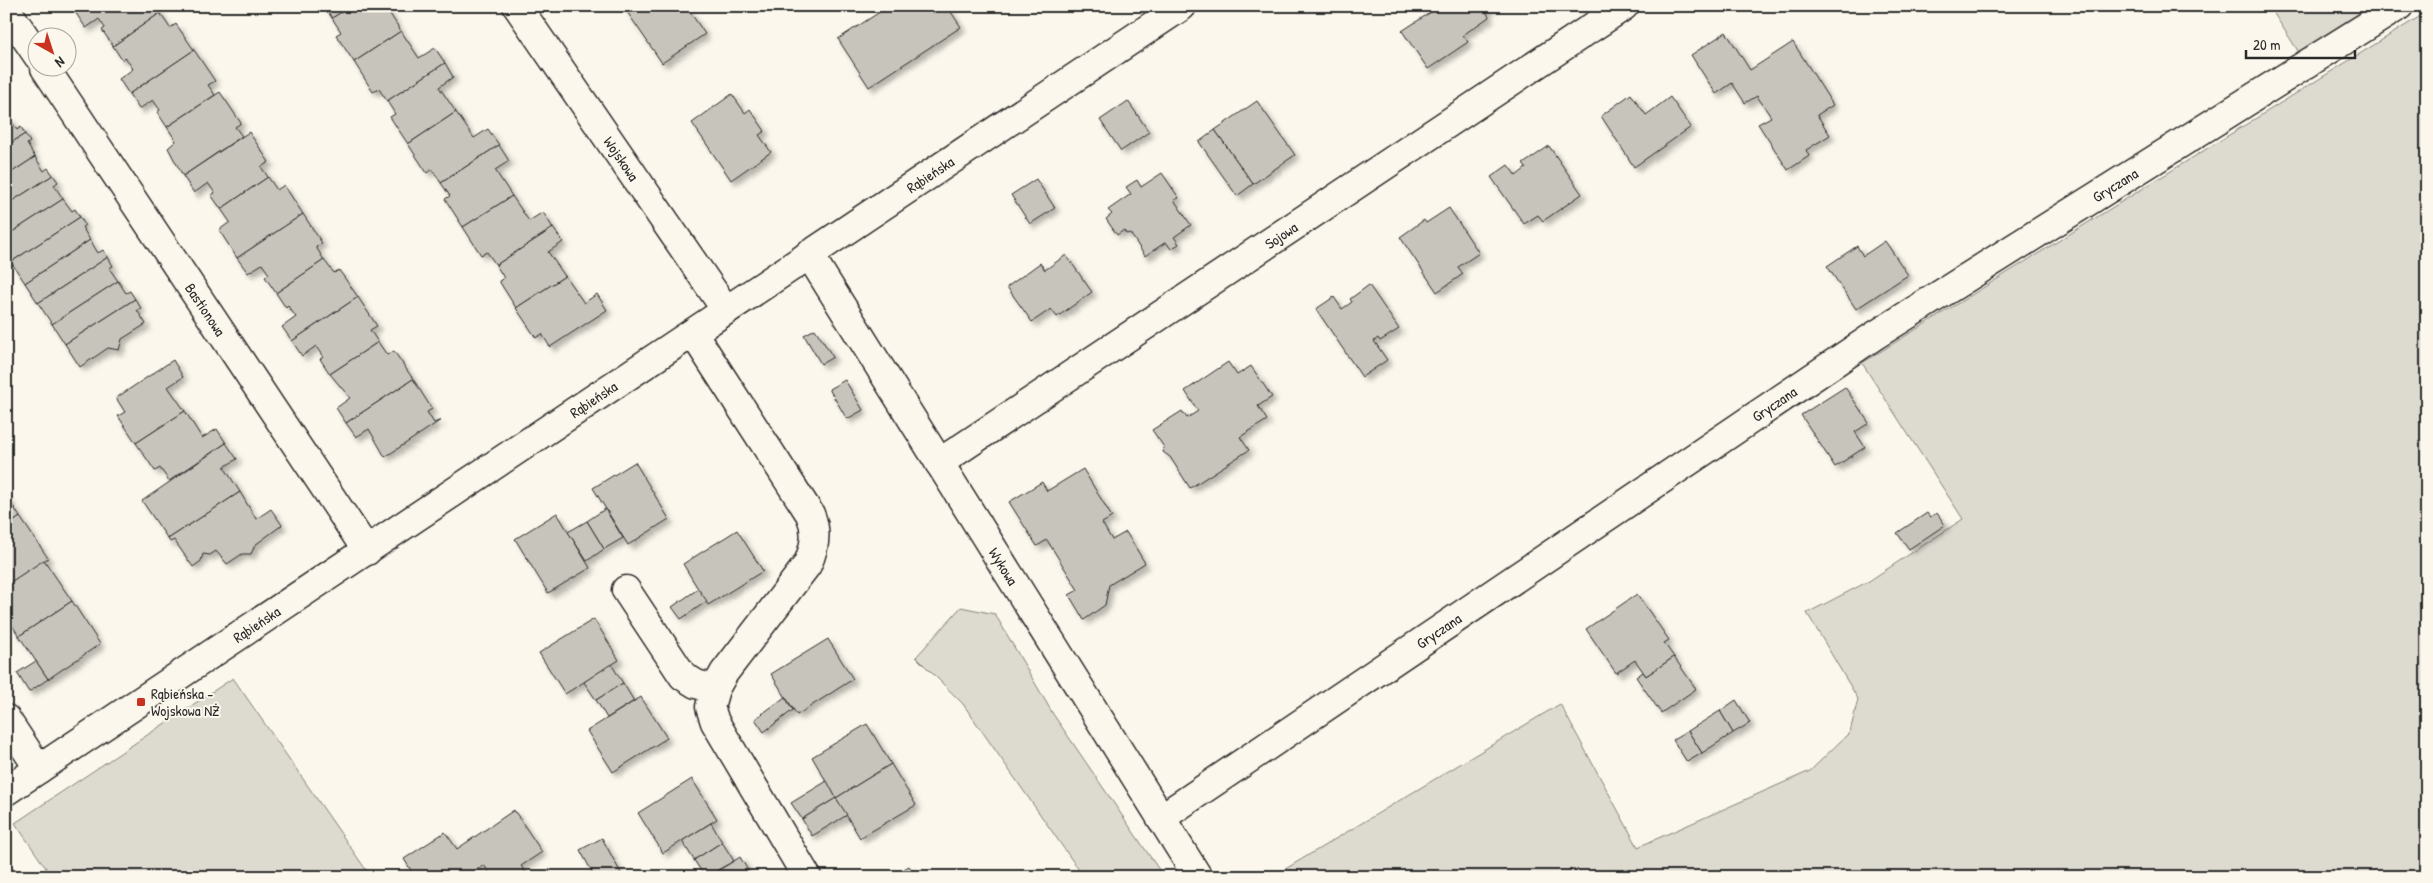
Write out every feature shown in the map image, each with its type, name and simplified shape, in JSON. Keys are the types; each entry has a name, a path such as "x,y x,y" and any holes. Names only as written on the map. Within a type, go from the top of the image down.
{"street":[{"name":"Wojskowa","path":"517,6 726,310"},
{"name":"Rąbieńska","path":"6,791 1182,6"},
{"name":"Sojowa","path":"938,463 1624,6"},
{"name":"Gryczana","path":"1161,818 1874,336 2400,6"},
{"path":"6,9 28,41"},
{"name":"Bastionowa","path":"52,78 367,551"},
{"name":"Wykowa","path":"809,254 1198,877"},
{"path":"693,333 810,514 815,525 814,551 807,566 724,672 715,690 710,707 715,722 807,877"},
{"path":"626,590 682,676 696,684 715,690"},
{"path":"6,719 40,769"}],"shaded area":[{"path":"2269,6 2375,6 2300,54"},
{"path":"2427,12 2427,877 1272,877 1560,704 1638,847 1810,771 1850,732 1858,699 1807,613 1869,581 1963,519 1862,363"},
{"path":"961,607 995,614 1053,714 1164,877 1075,877 1081,873 963,704 916,657"},
{"path":"233,678 371,877 52,877 15,823"}],"building":[{"path":"83,6 155,6 160,13 113,46 102,30 105,28 99,19 86,28 75,12"},
{"path":"324,6 351,6 332,18"},
{"path":"351,6 385,6 401,31 354,62 336,35 341,32 332,18"},
{"path":"623,6 686,6 705,34 662,63"},
{"path":"889,6 947,6 961,27 869,87 838,39"},
{"path":"1431,6 1493,6 1486,11 1489,17 1463,35 1468,42 1428,69 1402,31 1434,10"},
{"path":"160,13 170,28 176,24 194,50 129,94 119,79 133,69 125,57 122,60 113,46"},
{"path":"401,31 419,58 435,48 445,63 387,101 379,89 373,92 354,62"},
{"path":"1726,32 1750,70 1793,42 1833,105 1817,115 1830,135 1806,150 1809,156 1788,170 1758,124 1771,117 1757,96 1745,103 1732,83 1716,94 1691,55"},
{"path":"194,50 215,81 208,85 215,95 167,127 157,112 160,110 153,100 139,109 129,94"},
{"path":"445,63 453,77 439,87 456,112 408,144 390,117 395,114 387,101"},
{"path":"220,92 241,123 235,127 242,136 183,176 168,148 176,141 167,127"},
{"path":"732,94 745,113 750,109 765,131 759,135 771,152 731,180 692,123"},
{"path":"1631,94 1646,115 1670,97 1691,127 1634,167 1601,116"},
{"path":"1128,101 1149,132 1121,151 1100,120"},
{"path":"1257,101 1295,155 1253,184 1215,130"},
{"path":"456,112 474,138 488,129 499,145 441,183 432,169 427,173 408,144"},
{"path":"9,117 17,130 21,127 25,134 6,146 6,119"},
{"path":"1215,130 1253,184 1237,196 1199,142"},
{"path":"249,132 269,162 261,167 268,177 221,209 211,195 215,193 208,183 194,193 183,176"},
{"path":"25,134 30,142 27,144 35,157 6,176 6,146"},
{"path":"499,145 509,161 495,170 512,196 463,227 445,199 450,196 441,183"},
{"path":"1549,146 1582,194 1543,221 1538,215 1524,224 1491,177 1508,165 1516,176 1526,168 1523,164"},
{"path":"35,157 44,171 48,168 53,175 6,205 6,176"},
{"path":"1162,173 1179,198 1174,200 1191,225 1174,237 1179,244 1171,249 1166,242 1145,256 1130,233 1126,234 1124,230 1117,235 1106,219 1112,214 1108,210 1131,194 1126,187 1137,180 1141,187"},
{"path":"53,175 58,182 54,185 63,199 6,236 6,205"},
{"path":"268,177 277,190 284,185 303,214 237,258 219,230 230,222 221,209"},
{"path":"1036,179 1055,208 1030,224 1011,195"},
{"path":"512,196 529,221 543,212 553,228 496,265 487,252 481,255 463,227"},
{"path":"63,199 72,211 75,209 80,217 11,262 6,255 6,236"},
{"path":"1449,208 1479,253 1458,267 1463,274 1437,292 1400,237 1424,220 1426,223"},
{"path":"303,214 322,243 316,247 324,260 276,293 265,277 269,274 262,264 248,273 237,258"},
{"path":"80,217 85,225 82,227 90,240 25,283 11,262"},
{"path":"553,228 563,242 548,252 565,276 516,308 499,281 504,278 496,265"},
{"path":"90,240 98,253 103,250 108,257 38,303 25,283"},
{"path":"1885,241 1908,275 1856,309 1827,266 1857,246 1863,256"},
{"path":"1066,255 1092,292 1057,317 1051,309 1032,322 1007,287 1040,263 1045,270"},
{"path":"108,257 113,266 109,268 118,281 52,324 38,303"},
{"path":"324,260 334,273 339,270 358,297 292,341 282,327 296,317 288,306 286,308 276,293"},
{"path":"565,276 584,303 597,294 607,310 550,347 542,334 536,338 516,308"},
{"path":"118,281 126,293 130,291 135,299 65,344 52,324"},
{"path":"1369,285 1399,329 1380,341 1378,338 1374,341 1387,360 1362,377 1316,309 1334,297 1342,309 1352,302 1350,299"},
{"path":"358,297 377,326 370,330 378,342 330,374 320,359 323,357 316,346 302,356 292,341"},
{"path":"135,299 141,308 137,310 146,324 122,339 119,350 108,348 80,367 65,344"},
{"path":"815,329 833,357 821,364 804,335"},
{"path":"378,342 387,355 394,351 413,379 346,423 336,408 350,398 330,374"},
{"path":"173,360 183,377 168,387 185,411 136,443 118,416 125,412 116,398"},
{"path":"1228,362 1237,375 1251,366 1272,397 1258,406 1267,420 1240,437 1249,450 1190,488 1170,457 1163,452 1164,447 1152,430 1182,411 1187,418 1198,411 1185,391"},
{"path":"413,379 432,409 427,412 434,423 441,420 385,457 369,429 356,437 346,423"},
{"path":"845,380 863,410 847,419 829,389"},
{"path":"1845,387 1869,423 1855,432 1865,447 1835,467 1801,415"},
{"path":"185,411 202,438 217,429 226,443 169,481 160,468 155,471 136,443"},
{"path":"226,443 237,459 224,467 240,492 168,539 142,501"},
{"path":"635,462 669,519 628,545 593,488"},
{"path":"1083,469 1112,517 1102,523 1112,540 1126,532 1145,563 1109,585 1105,605 1084,620 1069,595 1078,590 1047,540 1037,546 1009,502 1042,482 1047,491"},
{"path":"240,492 256,519 271,509 282,525 255,545 251,554 242,554 227,564 216,551 210,555 203,554 201,561 193,567 174,540 170,542 168,539"},
{"path":"6,495 20,517 6,527"},
{"path":"605,509 623,538 604,549 587,521"},
{"path":"557,513 590,568 548,593 515,539"},
{"path":"1927,513 1930,517 1937,513 1945,525 1909,549 1897,533"},
{"path":"20,517 48,558 6,585 6,527"},
{"path":"587,521 604,549 587,561 568,532"},
{"path":"737,530 763,571 708,605 683,564"},
{"path":"44,560 72,601 19,636 6,616 6,585"},
{"path":"698,589 707,601 681,619 672,607"},
{"path":"1637,594 1669,640 1664,643 1674,657 1646,676 1635,660 1616,673 1586,629"},
{"path":"72,601 100,644 48,679 19,636"},
{"path":"594,619 619,660 565,694 539,653"},
{"path":"828,639 853,679 797,715 771,674"},
{"path":"1674,657 1696,689 1661,713 1636,677 1643,672 1646,676"},
{"path":"36,661 48,679 29,692 17,673"},
{"path":"611,664 623,683 596,700 584,682"},
{"path":"623,683 634,701 607,718 596,700"},
{"path":"641,697 667,738 613,772 587,731"},
{"path":"785,697 793,710 764,732 755,719"},
{"path":"1736,700 1750,723 1733,733 1720,711"},
{"path":"1720,711 1733,733 1702,753 1688,731"},
{"path":"867,724 891,764 836,798 812,757"},
{"path":"1688,731 1702,753 1687,762 1673,740"},
{"path":"891,764 916,805 860,838 836,798"},
{"path":"692,779 717,819 663,853 638,813"},
{"path":"827,781 836,798 802,819 791,803"},
{"path":"836,798 847,815 812,836 802,819"},
{"path":"514,810 542,852 521,866 527,874 524,877 492,877 484,865 473,872 475,877 415,877 404,859 445,832 457,849"},
{"path":"711,823 722,842 694,860 682,841"},
{"path":"602,838 623,877 595,877 580,850"},
{"path":"722,842 734,861 705,877 694,860"},
{"path":"740,857 752,877 707,877 734,861"},
{"path":"909,866 916,877 891,877"}],"place":[{"name":"Rąbieńska - Wojskowa NŻ","path":"141,702"}]}
